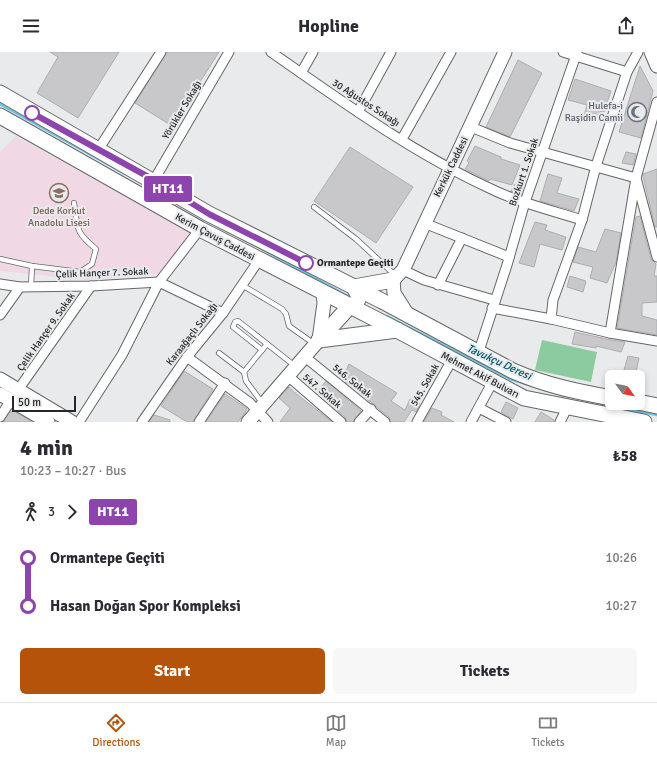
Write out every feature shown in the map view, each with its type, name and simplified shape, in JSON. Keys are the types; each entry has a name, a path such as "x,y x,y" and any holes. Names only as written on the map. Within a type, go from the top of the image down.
{"main road":[{"name":"Mehmet Akif Bulvarı","path":"0,93 98,150 154,180 209,214 382,301 531,379 578,392 605,397"},
{"name":"Kerim Çavuş Caddesi","path":"0,116 200,230 349,306"},
{"path":"317,342 349,306 354,306 359,298 354,287 397,275"},
{"path":"373,319 373,311 382,301 397,275"},
{"name":"Mehmet Akif Bulvarı","path":"349,306 397,330 492,383 524,398 619,420 644,422"},
{"path":"317,342 397,330"},
{"path":"645,403 657,406"}],"street":[{"path":"98,150 161,52"},
{"name":"Yörükler Sokağı","path":"154,180 229,52"},
{"name":"30 Ağustos Sokağı","path":"271,52 358,112 451,170 488,188 525,202 582,220"},
{"path":"301,73 313,52"},
{"path":"358,112 391,52"},
{"path":"402,139 451,52"},
{"name":"Kerkük Caddesi","path":"397,275 451,170 505,52"},
{"path":"563,52 576,54 627,72"},
{"path":"551,319 553,300 582,220 596,166 627,72 638,52"},
{"path":"651,52 657,66"},
{"name":"Bozkurt 1. Sokak","path":"479,352 525,202 576,54"},
{"path":"610,333 636,178 657,102"},
{"path":"471,127 510,143 636,178"},
{"path":"636,178 657,257"},
{"path":"424,223 509,257"},
{"path":"79,422 122,355 159,282 200,230"},
{"path":"438,285 462,238"},
{"name":"Karaağaçlı Sokağı","path":"142,422 187,357 223,313 259,260"},
{"path":"408,315 394,293 397,275 424,280 493,304 551,319 610,333 657,341"},
{"name":"Çelik Hançer 7. Sokak","path":"0,284 31,287 91,286 159,282 223,313"},
{"name":"Çelik Hançer 9. Sokak","path":"0,417 10,395 91,286"},
{"path":"0,315 20,287"},
{"path":"248,422 317,342 324,303 323,294"},
{"path":"187,357 260,407 268,422"},
{"name":"545. Sokak","path":"417,422 452,360"},
{"name":"546. Sokak","path":"296,367 370,409 386,422"},
{"name":"547. Sokak","path":"296,367 341,422"},
{"path":"0,379 10,395 48,422"},
{"path":"199,422 225,383"},
{"path":"471,422 492,383"},
{"path":"10,395 72,422"},
{"path":"479,408 506,422"},
{"path":"560,422 567,408"},
{"path":"359,422 370,409"}],"lane":[{"path":"0,259 32,266 80,272 92,264 96,249 79,232 74,203"},
{"path":"314,208 356,240 397,275"},
{"path":"31,287 32,266"},
{"path":"242,285 282,309 286,314 289,326 317,342"},
{"path":"262,350 233,327 235,322 238,321 296,367"},
{"path":"244,372 267,344"},
{"path":"219,353 244,372 246,382 260,407"}],"shaded area":[{"name":"Dede Korkut Anadolu Lisesi","path":"16,136 194,234 162,274 86,280 0,271 0,152"}],"green space":[{"path":"542,340 597,352 591,382 535,370"}],"building":[{"path":"50,52 119,52 78,118 37,93 58,57"},
{"path":"167,52 219,52 172,126 135,103"},
{"path":"518,60 542,73 510,137 486,127"},
{"name":"Hulefa-i Raşidin Camii","path":"640,66 653,91 641,138 619,132"},
{"path":"575,79 611,91 604,112 601,111 597,118 584,116 587,105 568,100"},
{"path":"475,146 501,157 501,159 520,165 512,185 490,179 489,181 465,169 469,163 467,161"},
{"path":"350,147 413,187 376,243 314,201"},
{"path":"626,152 636,154 633,165 622,163"},
{"path":"657,169 657,227 655,227 643,174"},
{"path":"548,174 562,178 557,193 579,199 574,211 540,201"},
{"path":"515,184 524,187 521,195 511,191"},
{"path":"640,216 651,259 656,264 654,276 657,276 657,302 642,303 642,316 657,320 657,335 617,328 636,217"},
{"path":"535,222 547,225 545,230 566,237 562,250 540,244 534,267 519,263"},
{"path":"605,229 621,233 616,262 607,283 590,278 593,267 573,262 578,247 596,252"},
{"path":"570,276 586,281 583,292 567,287"},
{"path":"575,332 625,342 621,352 596,346 596,348 572,344"},
{"path":"628,356 639,358 636,370 624,370"},
{"path":"349,364 397,393 391,401 405,410 410,399 420,404 416,412 412,410 404,422 391,422 389,417 367,399 369,396 345,382 347,380 343,377"},
{"path":"184,371 213,389 193,422 187,422 161,406"},
{"path":"326,381 361,411 353,422 347,422 345,417 329,403 330,401 317,392"},
{"path":"289,387 332,422 280,422 290,408 279,398"},
{"path":"225,394 247,409 244,414 238,422 206,422"},
{"path":"506,402 518,408 513,419 501,412"},
{"path":"432,408 442,412 441,415 454,422 424,422"},
{"path":"14,411 32,422 3,422 10,412"},
{"path":"541,412 554,420 554,422 535,422"},
{"path":"154,415 170,420 170,422 149,422"}],"waterway":[{"name":"Tavukçu Deresi","path":"0,104 125,174"},
{"name":"Tavukçu Deresi","path":"258,247 348,296"},
{"name":"Tavukçu Deresi","path":"387,316 510,379 565,396"},
{"name":"Tavukçu Deresi","path":"601,404 657,415"}],"bus line":[{"name":"HT11","path":"32,113 154,180 209,214 306,263"}],"place":[{"name":"Hulefa-i Raşidin Camii","path":"637,112"},
{"name":"Dede Korkut Anadolu Lisesi","path":"59,193"},
{"name":"Ormantepe Geçiti","path":"306,263"}]}
